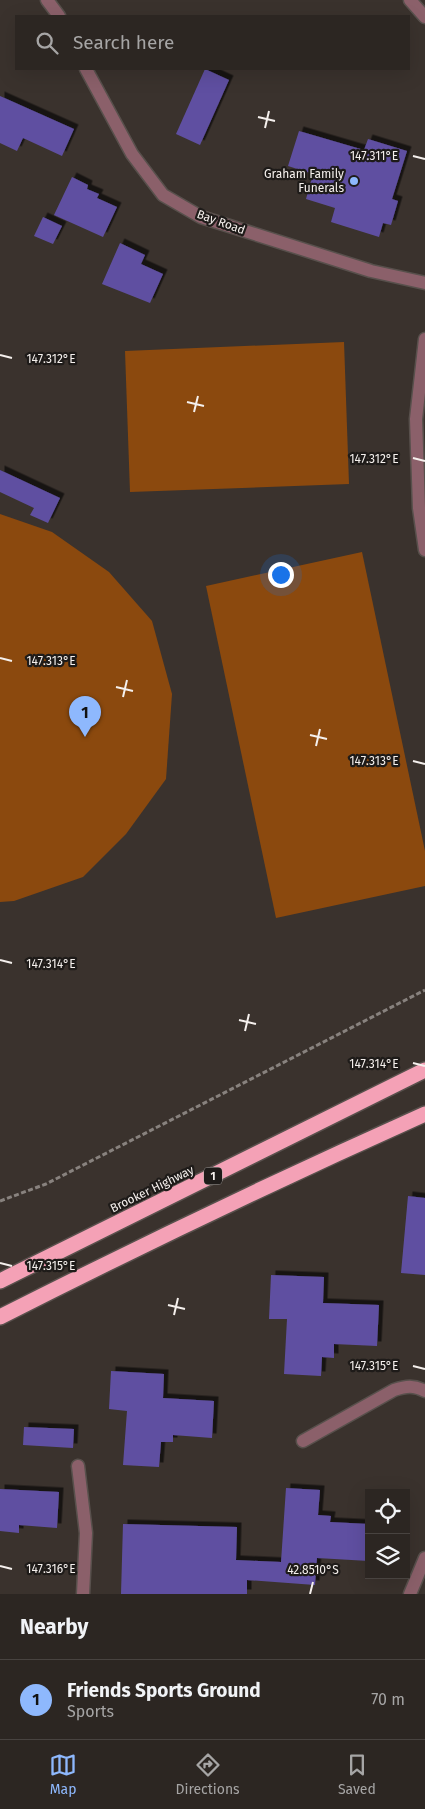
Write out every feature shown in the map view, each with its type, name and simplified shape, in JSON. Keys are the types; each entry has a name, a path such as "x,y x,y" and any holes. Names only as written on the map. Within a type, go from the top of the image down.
{"highway":[{"name":"Brooker Highway","path":"0,1281 425,1070"},
{"path":"0,1316 124,1255 425,1114"}],"street":[{"path":"47,0 57,15"},
{"path":"410,0 425,18"},
{"name":"Bay Road","path":"87,70 132,154 163,195 201,217 371,271 425,283"},
{"path":"425,339 416,419 419,508 425,550"},
{"path":"303,1441 394,1390 406,1386 425,1391"},
{"path":"78,1466 86,1533 83,1594"},
{"path":"410,1594 425,1558"}],"path":[{"path":"0,1201 46,1184 425,990"}],"shaded area":[{"path":"344,342 349,484 130,492 125,351"},
{"path":"0,514 52,532 109,572 152,621 172,694 166,779 126,834 83,877 14,901 0,902"},
{"path":"362,552 425,851 425,886 276,918 206,586"}],"building":[{"path":"205,70 229,80 200,145 176,134"},
{"path":"0,96 74,129 62,156 23,138 17,151 0,143"},
{"name":"Graham Family Funerals","path":"299,131 364,150 368,139 407,151 392,199 398,201 391,225 383,223 379,237 331,222 335,208 306,199 313,174 288,166"},
{"path":"72,177 88,185 87,189 99,194 97,198 117,207 103,237 54,215"},
{"path":"43,217 62,226 53,244 34,236"},
{"path":"120,243 145,255 141,264 163,274 150,303 102,284"},
{"path":"0,470 60,498 48,523 30,515 34,508 0,492"},
{"path":"408,1196 425,1198 425,1275 401,1273"},
{"path":"271,1275 324,1277 323,1303 379,1305 377,1346 334,1344 334,1358 322,1357 321,1376 284,1374 287,1319 269,1319"},
{"path":"111,1371 164,1374 163,1398 214,1401 212,1438 173,1435 173,1442 161,1442 159,1467 123,1465 127,1411 109,1409"},
{"path":"24,1427 74,1429 73,1448 23,1445"},
{"path":"286,1488 320,1490 318,1515 331,1516 330,1522 365,1524 365,1561 317,1558 315,1585 247,1580 247,1594 121,1594 123,1524 237,1527 236,1560 281,1562"},
{"path":"0,1489 59,1492 57,1528 19,1525 19,1533 0,1531"}],"place":[{"name":"Graham Family Funerals","path":"354,181"},
{"name":"Friends Sports Ground","path":"85,737"}]}
